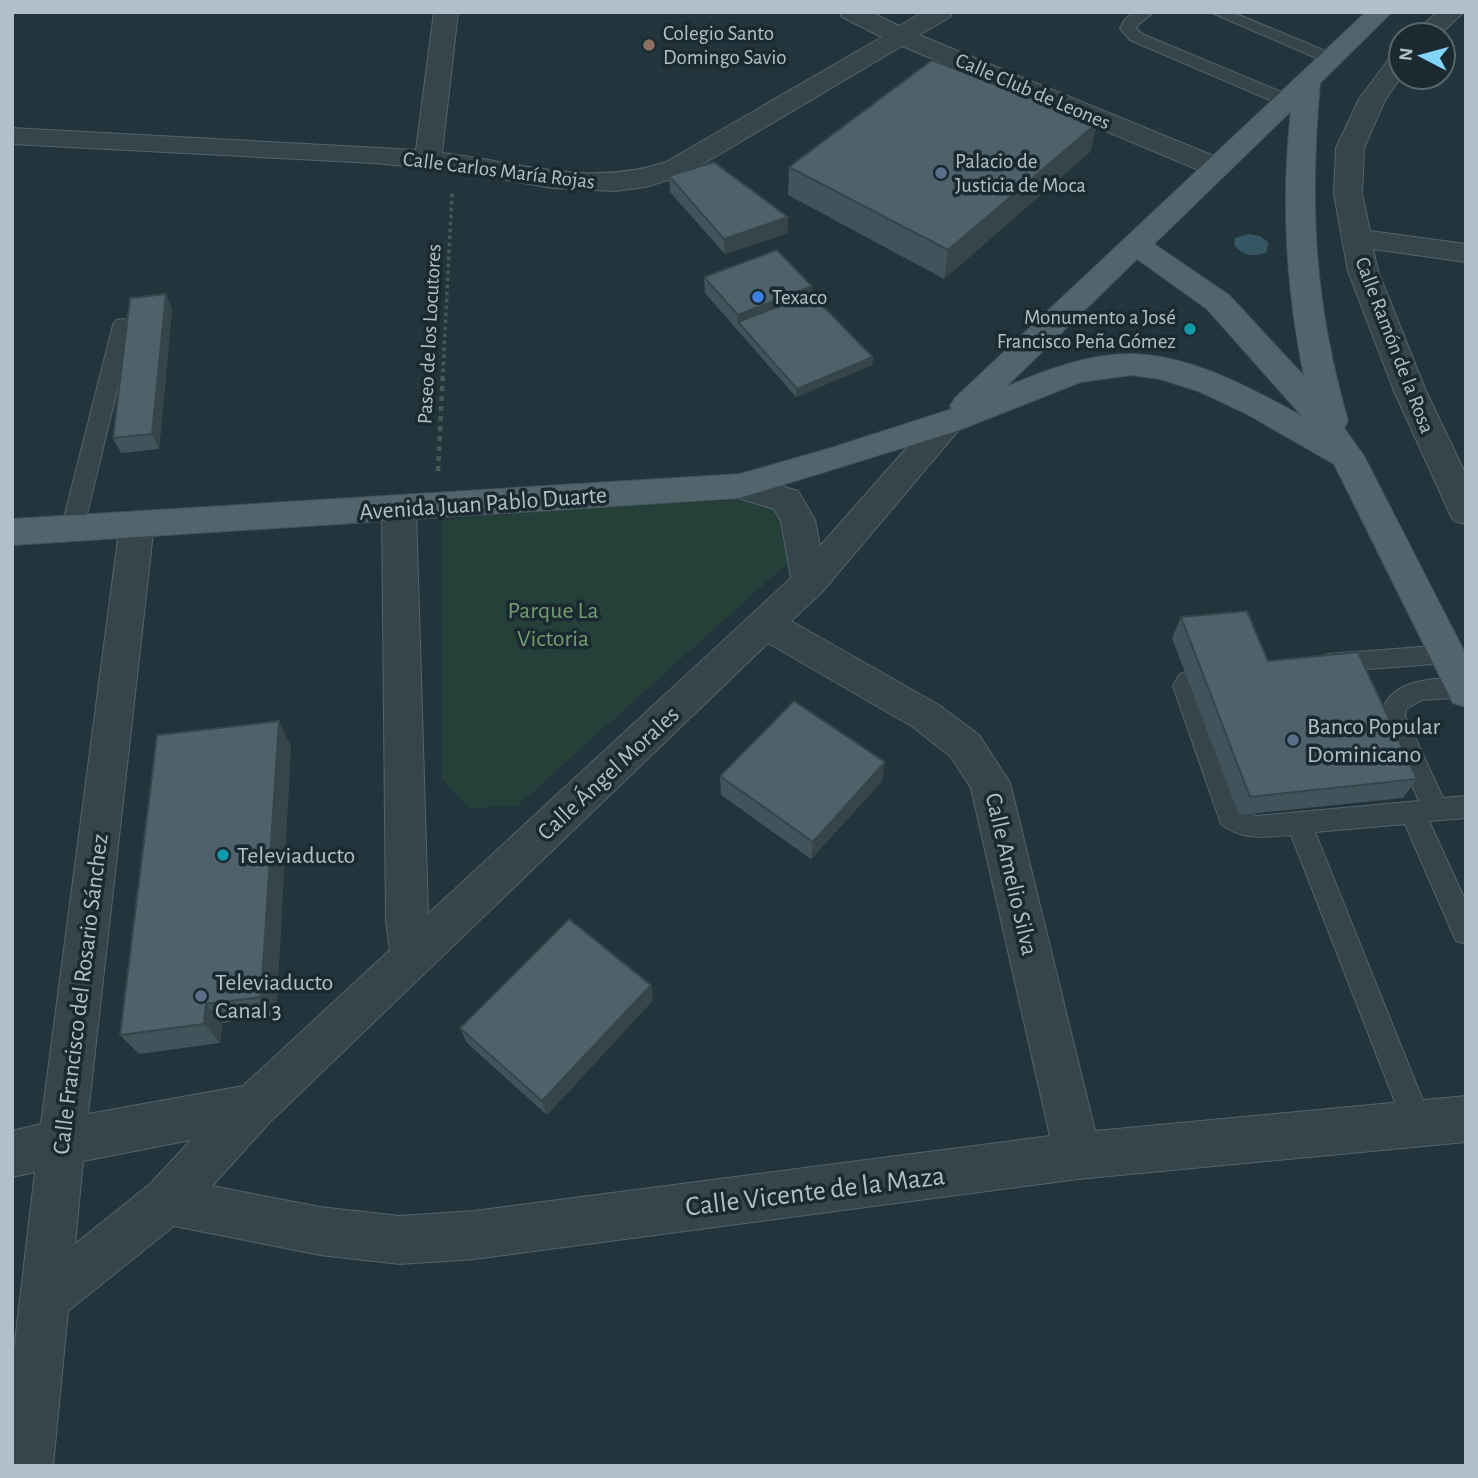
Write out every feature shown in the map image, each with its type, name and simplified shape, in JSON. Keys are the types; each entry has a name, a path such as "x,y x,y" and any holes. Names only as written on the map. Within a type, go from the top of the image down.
{"main road":[{"path":"946,424 1380,12"},
{"path":"1319,68 1299,154 1298,227 1313,350 1343,449"},
{"path":"1135,244 1218,302 1310,403 1343,449 1465,690"},
{"name":"Avenida Juan Pablo Duarte","path":"12,532 740,486 808,468 946,424 1054,378 1131,365 1186,375 1239,396 1343,449"}],"street":[{"path":"441,161 446,12"},
{"name":"Calle Club de Leones","path":"851,12 901,36 1216,167"},
{"name":"Calle Carlos María Rojas","path":"12,136 441,161 572,182 606,184 657,176 676,168 941,12"},
{"name":"Calle Ramón de la Rosa","path":"1387,79 1372,100 1350,148 1348,194 1355,238 1363,271 1410,391 1466,512"},
{"path":"1355,238 1466,253"},
{"name":"Calle Ángel Morales","path":"44,1299 167,1201 254,1106 809,582 946,424"},
{"path":"740,486 786,500 798,520 809,582"},
{"path":"399,509 407,920 412,959"},
{"name":"Calle Francisco del Rosario Sánchez","path":"27,1466 62,1142 137,524"},
{"name":"Calle Amelio Silva","path":"765,624 926,716 965,746 990,783 1078,1156"},
{"path":"12,1154 254,1106"},
{"name":"Calle Vicente de la Maza","path":"167,1201 320,1231 400,1240 474,1235 1078,1156 1466,1119"}],"lane":[{"path":"1146,12 1131,22 1128,28 1136,37 1285,100"},
{"path":"1218,12 1319,68"},
{"path":"72,530 123,325"},
{"path":"1308,665 1447,654"},
{"path":"1188,681 1185,686 1190,705 1230,816 1247,827 1466,807"},
{"path":"1465,690 1418,691 1395,704 1394,716 1466,932"},
{"path":"1298,821 1417,1123"}],"path":[{"name":"Paseo de los Locutores","path":"439,507 441,161"}],"green space":[{"name":"Parque La Victoria","path":"763,499 788,526 791,560 517,806 469,808 442,779 441,520 602,507"}],"water":[{"path":"1249,234 1260,236 1268,242 1267,252 1249,254 1234,245 1235,238"}],"building":[{"name":"Palacio de Justicia de Moca","path":"932,60 1097,123 948,250 789,167"},
{"path":"714,162 788,217 724,239 669,176"},
{"path":"777,250 812,286 738,315 704,277"},
{"path":"166,294 152,434 113,438 130,298"},
{"path":"811,294 873,357 797,389 738,322"},
{"name":"Banco Popular Dominicano","path":"1247,611 1268,661 1358,652 1417,779 1250,797 1181,617"},
{"path":"794,701 885,762 813,842 720,776"},
{"name":"Televiaducto","path":"279,721 261,997 206,1004 204,1024 120,1035 157,735"},
{"path":"569,919 651,985 542,1101 460,1028"}],"place":[{"name":"Colegio Santo Domingo Savio","path":"649,45"},
{"name":"Palacio de Justicia de Moca","path":"941,173"},
{"name":"Texaco","path":"758,297"},
{"name":"Monumento a José Francisco Peña Gómez","path":"1190,329"},
{"name":"Banco Popular Dominicano","path":"1293,740"},
{"name":"Televiaducto","path":"223,855"},
{"name":"Televiaducto Canal 3","path":"201,996"}]}
